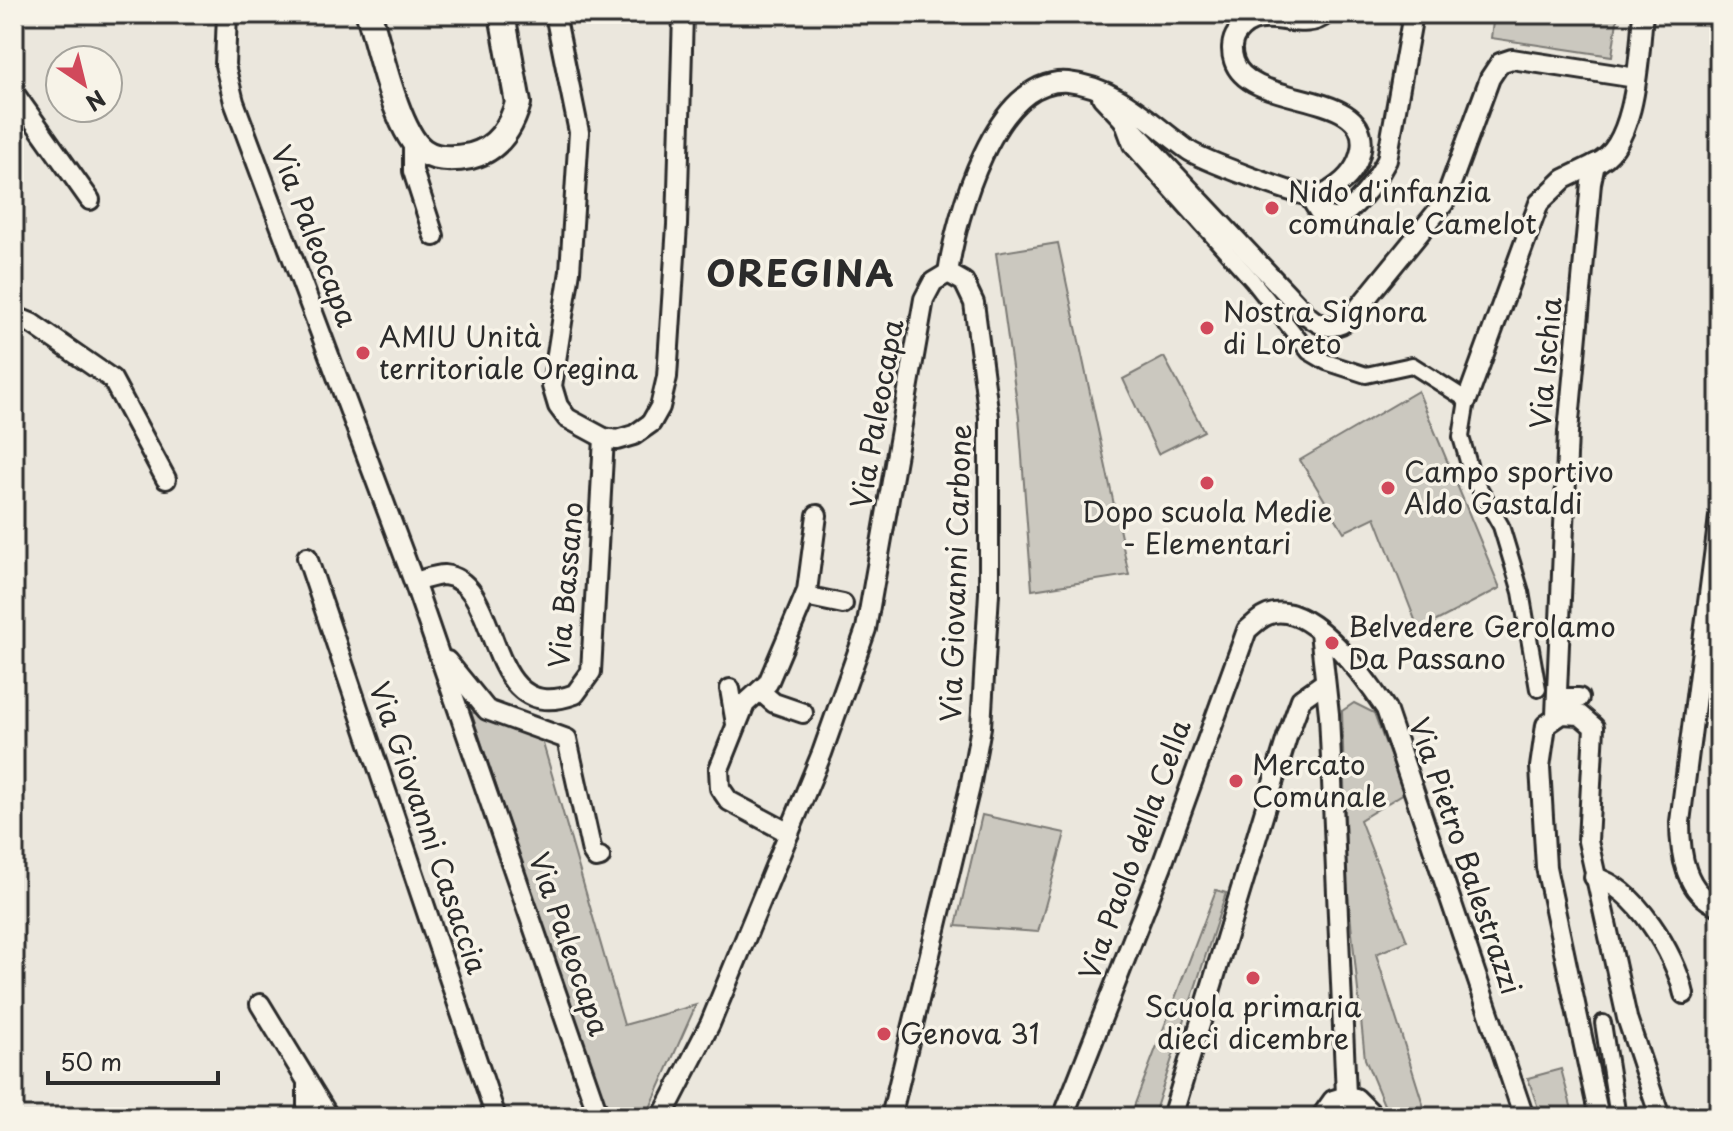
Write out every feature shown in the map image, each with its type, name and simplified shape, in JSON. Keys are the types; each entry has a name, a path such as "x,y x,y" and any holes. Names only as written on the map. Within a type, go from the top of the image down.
{"street":[{"name":"Via Paleocapa","path":"227,14 225,65 234,102 414,582 599,1117"},
{"path":"369,14 413,140 413,171 434,236"},
{"path":"413,140 428,154 457,158 487,150 507,131 518,103 502,14"},
{"path":"555,14 579,132 570,271 552,386 558,406 567,418 604,438 626,439 651,423 660,407 667,377 677,225 683,14"},
{"path":"1309,196 1332,190 1351,173 1362,145 1358,128 1335,109 1250,83 1237,70 1231,49 1239,30 1262,17 1314,21 1326,14"},
{"name":"Via Paleocapa","path":"662,1117 710,1024 822,753 866,629 924,299 933,282 948,273 959,216 984,154 1008,113 1029,95 1056,83 1076,84 1150,117 1190,152 1309,196 1321,215 1336,219 1361,198 1384,167 1413,14"},
{"path":"1538,689 1521,592 1501,526 1472,475 1461,437 1467,400 1539,203 1564,179 1613,153 1624,130 1636,78 1643,14"},
{"path":"1098,92 1308,316 1324,326 1336,326 1351,317 1444,203 1490,78 1500,63 1512,59 1636,78"},
{"path":"14,93 90,200"},
{"path":"1120,117 1131,145 1252,280 1301,346 1326,362 1366,375 1412,365 1467,400"},
{"name":"Via Ischia","path":"1595,164 1568,432 1557,706 1544,730 1540,767 1546,867 1599,1117"},
{"name":"Via Giovanni Carbone","path":"891,1117 967,801 981,727 989,593 989,417 974,303 964,282 948,273"},
{"path":"14,316 31,323 112,379 166,479"},
{"name":"Via Bassano","path":"414,582 443,575 456,578 472,594 501,662 517,683 546,699 575,694 591,672 604,438"},
{"name":"Via Paleocapa","path":"789,833 729,801 722,792 719,769 745,704 768,683 805,596 817,515"},
{"path":"1719,517 1680,822 1684,868 1704,899 1719,906"},
{"name":"Via Giovanni Casaccia","path":"307,557 496,1117"},
{"path":"805,596 843,604"},
{"name":"Via Paolo della Cella","path":"1063,1117 1162,865 1247,630 1271,614 1300,617 1320,632"},
{"path":"1320,632 1347,1117"},
{"name":"Via Pietro Balestrazzi","path":"1320,632 1349,660 1386,709 1524,1117"},
{"name":"Via Paleocapa","path":"439,653 487,710 566,731 592,852 596,858 600,857"},
{"path":"1172,1117 1287,737 1301,699 1325,682"},
{"path":"730,689 736,724"},
{"path":"760,691 774,703 803,713"},
{"path":"1557,706 1579,698"},
{"path":"1557,706 1580,715 1594,727 1588,841 1594,877 1627,1018 1660,1117"},
{"path":"1594,877 1615,887 1653,925 1679,971 1684,994"},
{"path":"260,1004 329,1117"},
{"path":"1603,1023 1618,1117"},
{"path":"307,1079 307,1117"},
{"path":"1321,1117 1333,1100 1346,1096 1356,1098 1375,1117"}],"shaded area":[{"path":"1494,14 1618,14 1612,56 1491,38"},
{"path":"1058,243 1129,575 1032,590 1019,417 996,253"},
{"path":"1164,357 1204,431 1158,454 1123,379"},
{"name":"Campo sportivo Aldo Gastaldi","path":"1418,391 1500,588 1419,630 1375,517 1344,532 1300,460"},
{"path":"1354,703 1374,713 1404,793 1360,820 1407,941 1376,954 1427,1117 1389,1117 1365,1059 1347,884 1342,711"},
{"path":"471,712 540,733 624,1025 696,1005 646,1117 609,1117 607,1114"},
{"path":"982,815 1065,833 1038,932 956,926"},
{"path":"1216,890 1226,893 1153,1117 1130,1117"},
{"path":"1561,1069 1574,1117 1541,1117 1528,1078"}],"place":[{"name":"Nido d'infanzia comunale Camelot","path":"1272,208"},
{"name":"Nostra Signora di Loreto","path":"1207,328"},
{"name":"AMIU Unità territoriale Oregina","path":"363,353"},
{"name":"Dopo scuola Medie - Elementari","path":"1207,483"},
{"name":"Campo sportivo Aldo Gastaldi","path":"1388,488"},
{"name":"Belvedere Gerolamo Da Passano","path":"1332,643"},
{"name":"Mercato Comunale","path":"1236,781"},
{"name":"Scuola primaria dieci dicembre","path":"1253,978"},
{"name":"Genova 31","path":"884,1034"}],"district":[{"name":"OREGINA","path":"801,274"}]}
